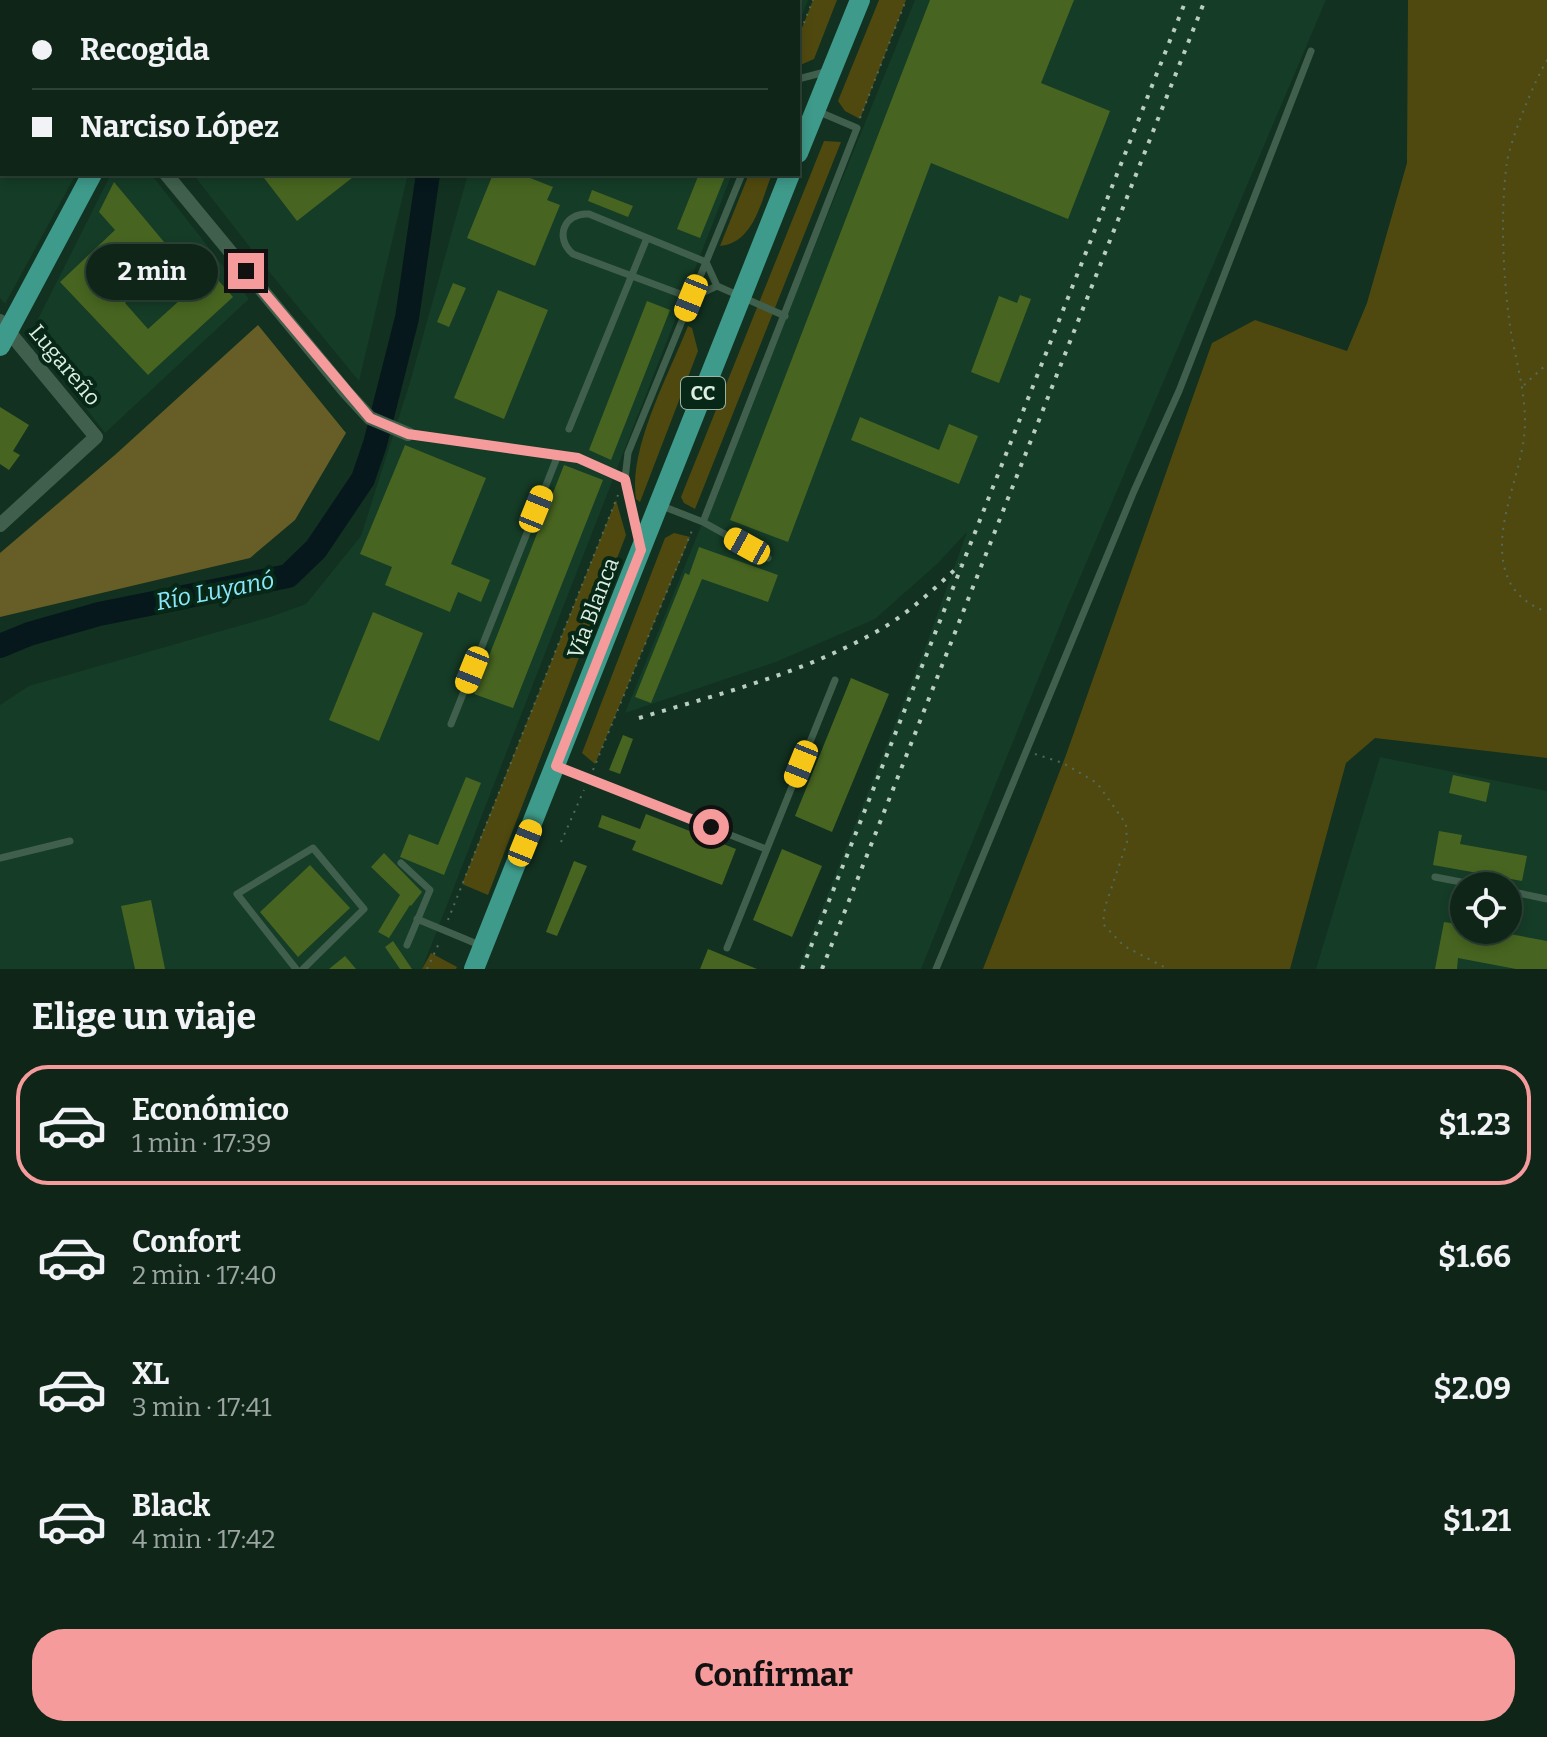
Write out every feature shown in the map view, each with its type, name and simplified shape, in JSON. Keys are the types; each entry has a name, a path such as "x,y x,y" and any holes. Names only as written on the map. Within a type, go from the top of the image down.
{"main road":[{"path":"800,148 860,0"},
{"path":"3,332 91,176"},
{"name":"Vía Blanca","path":"474,969 789,176"}],"street":[{"path":"168,176 370,418 408,434"},
{"name":"Lugareño","path":"0,525 96,437 3,332"}],"lane":[{"path":"936,969 1134,491 1179,391 1311,51"},
{"path":"800,79 831,71"},
{"path":"700,521 785,316 857,128 815,110"},
{"path":"641,550 625,479 628,453 741,176"},
{"path":"717,286 691,298 573,254 562,237 565,224 575,215 589,214 706,262 717,286 785,316"},
{"path":"569,429 647,238"},
{"path":"408,434 578,458 625,479"},
{"path":"451,724 558,455"},
{"path":"660,505 700,521 768,558"},
{"path":"727,948 835,680"},
{"path":"556,766 766,849"},
{"path":"0,858 70,841"},
{"path":"296,969 237,894 313,848 364,909 303,969"},
{"path":"401,863 430,890 407,945"},
{"path":"1435,877 1450,880"},
{"path":"1522,894 1547,899"},
{"path":"417,919 483,946"}],"path":[{"path":"800,33 813,0"},
{"path":"857,128 906,0"},
{"path":"1547,60 1533,85 1507,160 1503,263 1525,425 1504,530 1504,564 1513,592 1547,612"},
{"path":"1522,386 1547,364"},
{"path":"427,969 625,479"},
{"path":"561,842 700,521"},
{"path":"1025,751 1063,763 1097,783 1126,824 1127,842 1105,907 1103,924 1124,946 1168,969"}],"shaded area":[{"path":"800,0 808,0 800,21"},
{"path":"813,0 837,0 814,59 800,65 800,33"},
{"path":"879,0 906,0 860,119 845,111 838,101"},
{"path":"915,0 1326,0 1067,608 921,969 798,969 928,640 967,532 937,564 875,619 776,662 625,713"},
{"path":"1408,0 1547,0 1547,758 1375,738 1346,763 1290,969 983,969 1066,755 1212,343 1255,320 1347,351 1367,303 1407,163"},
{"path":"824,141 841,142 695,509 684,503 681,497"},
{"path":"0,176 75,176 5,304 0,298"},
{"path":"110,176 153,176 249,299 105,433 30,335"},
{"path":"195,176 408,176 359,381"},
{"path":"467,176 731,176 422,969 0,969 0,705 29,686 306,604 361,536 411,379"},
{"path":"748,176 771,176 760,208 748,229 732,243 720,246"},
{"path":"258,325 346,433 295,520 250,558 0,617 0,553 116,454"},
{"path":"688,326 692,328 698,351 640,502 636,499 635,479 644,435"},
{"path":"616,500 626,535 488,895 462,884"},
{"path":"674,533 690,537 595,764 582,753 665,538"},
{"path":"1380,757 1547,791 1547,969 1316,969"},
{"path":"431,953 457,967 456,969 422,969"}],"building":[{"path":"930,0 1074,0 1041,83 1110,111 1068,219 931,163 788,542 730,520"},
{"path":"263,176 354,176 297,221"},
{"path":"492,176 525,176 553,187 547,200 560,205 535,266 467,238"},
{"path":"698,176 725,176 700,238 677,229"},
{"path":"114,182 174,254 146,278 148,281 125,303 148,329 211,272 233,297 148,375 60,282 115,230 99,212"},
{"path":"592,190 633,206 628,217 588,201"},
{"path":"453,283 466,288 449,327 437,322"},
{"path":"498,290 548,310 504,419 454,398"},
{"path":"1020,295 1031,299 999,383 971,372 999,296 1017,303"},
{"path":"647,301 670,310 611,460 589,450"},
{"path":"0,407 29,425 13,451 20,455 9,470 0,464"},
{"path":"860,417 939,450 949,424 978,436 959,484 851,440"},
{"path":"405,445 486,478 451,564 490,580 481,602 458,592 450,612 385,585 392,567 360,554"},
{"path":"564,465 603,480 513,708 474,694"},
{"path":"699,547 778,575 768,602 702,579 651,703 635,697 685,573 689,575"},
{"path":"373,612 423,633 379,741 329,720"},
{"path":"851,678 889,694 832,832 795,816"},
{"path":"623,735 633,739 620,774 609,770"},
{"path":"1453,775 1490,783 1486,802 1449,793"},
{"path":"466,777 481,783 444,875 400,857 409,834 438,845"},
{"path":"646,814 736,849 722,885 632,850 636,841 598,827 602,815 640,829"},
{"path":"1439,831 1462,835 1460,844 1527,856 1522,881 1522,872 1472,872 1433,865"},
{"path":"782,849 822,866 792,937 753,920"},
{"path":"384,853 422,892 389,938 378,932 400,895 371,867"},
{"path":"574,861 587,866 557,936 546,932"},
{"path":"310,865 350,908 298,957 260,912"},
{"path":"151,900 165,969 135,969 121,906"},
{"path":"1444,922 1450,923 1450,944 1522,944 1522,936 1547,941 1547,969 1516,969 1458,958 1457,969 1435,969"},
{"path":"393,941 412,969 400,969 385,947"},
{"path":"708,949 757,969 700,969"},
{"path":"345,956 356,969 329,969"}],"waterway":[{"name":"Río Luyanó","path":"0,646 29,634 99,614 288,576 316,549 363,479 375,444 407,318 428,176"}],"railway":[{"path":"802,969 1186,0"},
{"path":"822,969 1205,0"},
{"path":"639,718 759,682 846,647 897,619 960,565"}],"route":[{"path":"246,271 370,418 408,434 578,458 625,479 641,550 556,766 711,827"}]}
